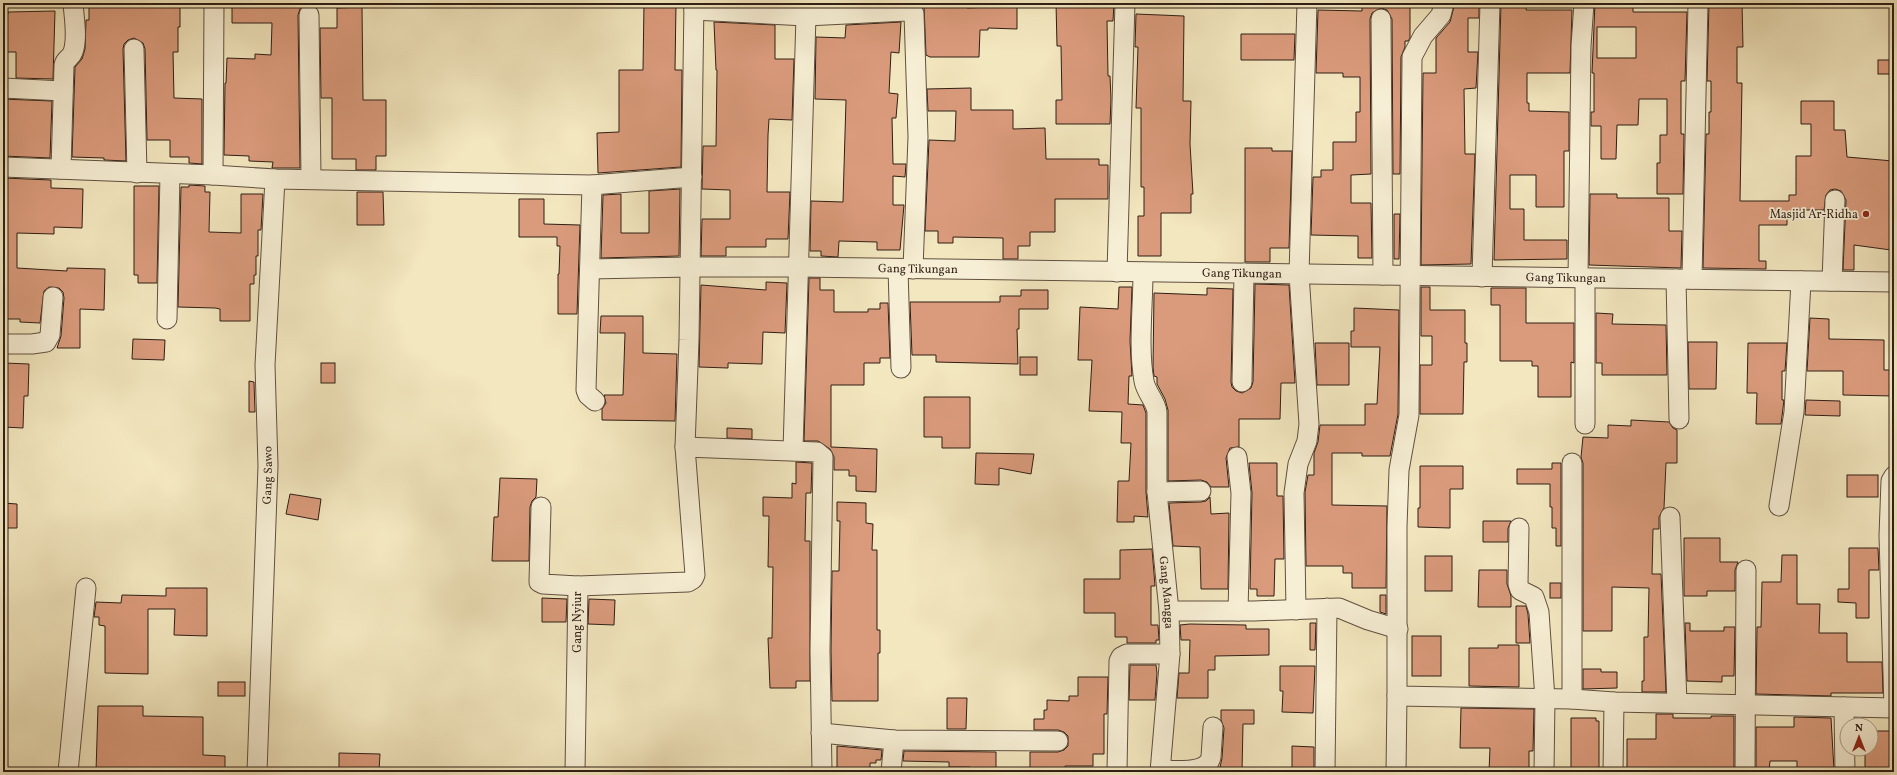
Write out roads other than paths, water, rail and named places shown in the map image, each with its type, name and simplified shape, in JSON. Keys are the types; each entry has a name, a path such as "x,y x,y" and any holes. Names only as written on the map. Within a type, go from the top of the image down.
{"street":[{"path":"61,169 65,62 72,54 75,45 73,3"},
{"path":"213,175 214,3"},
{"path":"1117,272 1125,3"},
{"path":"1296,610 1294,493 1298,464 1307,441 1309,424 1299,274 1307,3"},
{"path":"1396,772 1398,629 1397,527 1399,470 1409,415 1412,57 1423,36 1441,15 1444,3"},
{"path":"1481,277 1490,3"},
{"path":"1584,3 1581,46 1581,278 1585,424"},
{"path":"1680,419 1684,279 1698,3"},
{"path":"578,586 684,583 693,579 694,575 685,447 689,340 694,7 806,16 910,11 915,16 918,137 906,269 901,368"},
{"path":"309,15 312,178"},
{"path":"793,450 806,16"},
{"path":"1381,19 1383,275"},
{"path":"134,49 137,173"},
{"path":"3,88 64,91"},
{"path":"3,167 213,175 275,179 312,178 592,185 692,177"},
{"path":"167,319 170,174"},
{"name":"Gang Sawo","path":"257,772 268,466 265,365 275,179"},
{"path":"592,185 586,390 588,395 595,401"},
{"path":"1832,281 1835,200"},
{"name":"Gang Tikungan","path":"590,269 690,266 799,267 1894,282"},
{"name":"Gang Mangga","path":"1143,272 1143,380 1144,386 1156,405 1157,412 1157,492 1169,611 1170,654 1160,771"},
{"path":"1242,382 1244,273"},
{"path":"1779,506 1794,412 1801,281"},
{"path":"3,344 32,344 46,342 50,336 53,297"},
{"path":"685,447 793,450 816,452 823,457 824,464 820,560 822,772"},
{"path":"1237,458 1241,493 1238,611"},
{"path":"1572,463 1572,699"},
{"path":"1397,696 1572,699 1614,702 1894,708 1891,536 1891,481 1894,476"},
{"path":"1157,492 1201,491"},
{"name":"Gang Nyiur","path":"540,507 539,582 543,584 578,586 574,772"},
{"path":"1670,518 1677,703"},
{"path":"1519,528 1518,584 1520,590 1534,597 1539,612 1544,699 1544,772"},
{"path":"1745,772 1746,570"},
{"path":"68,772 86,588"},
{"path":"1326,772 1327,608"},
{"path":"1169,611 1296,610 1339,608 1368,620 1398,629"},
{"path":"1117,772 1119,661 1121,657 1127,654 1170,654"},
{"path":"1613,772 1614,702"},
{"path":"1844,707 1845,772"},
{"path":"1160,771 1198,769 1205,767 1211,757 1213,727"},
{"path":"821,733 894,740 1058,741"},
{"path":"891,772 894,740"}],"place":[{"name":"Masjid Ar-Ridha","path":"1866,214"}]}
